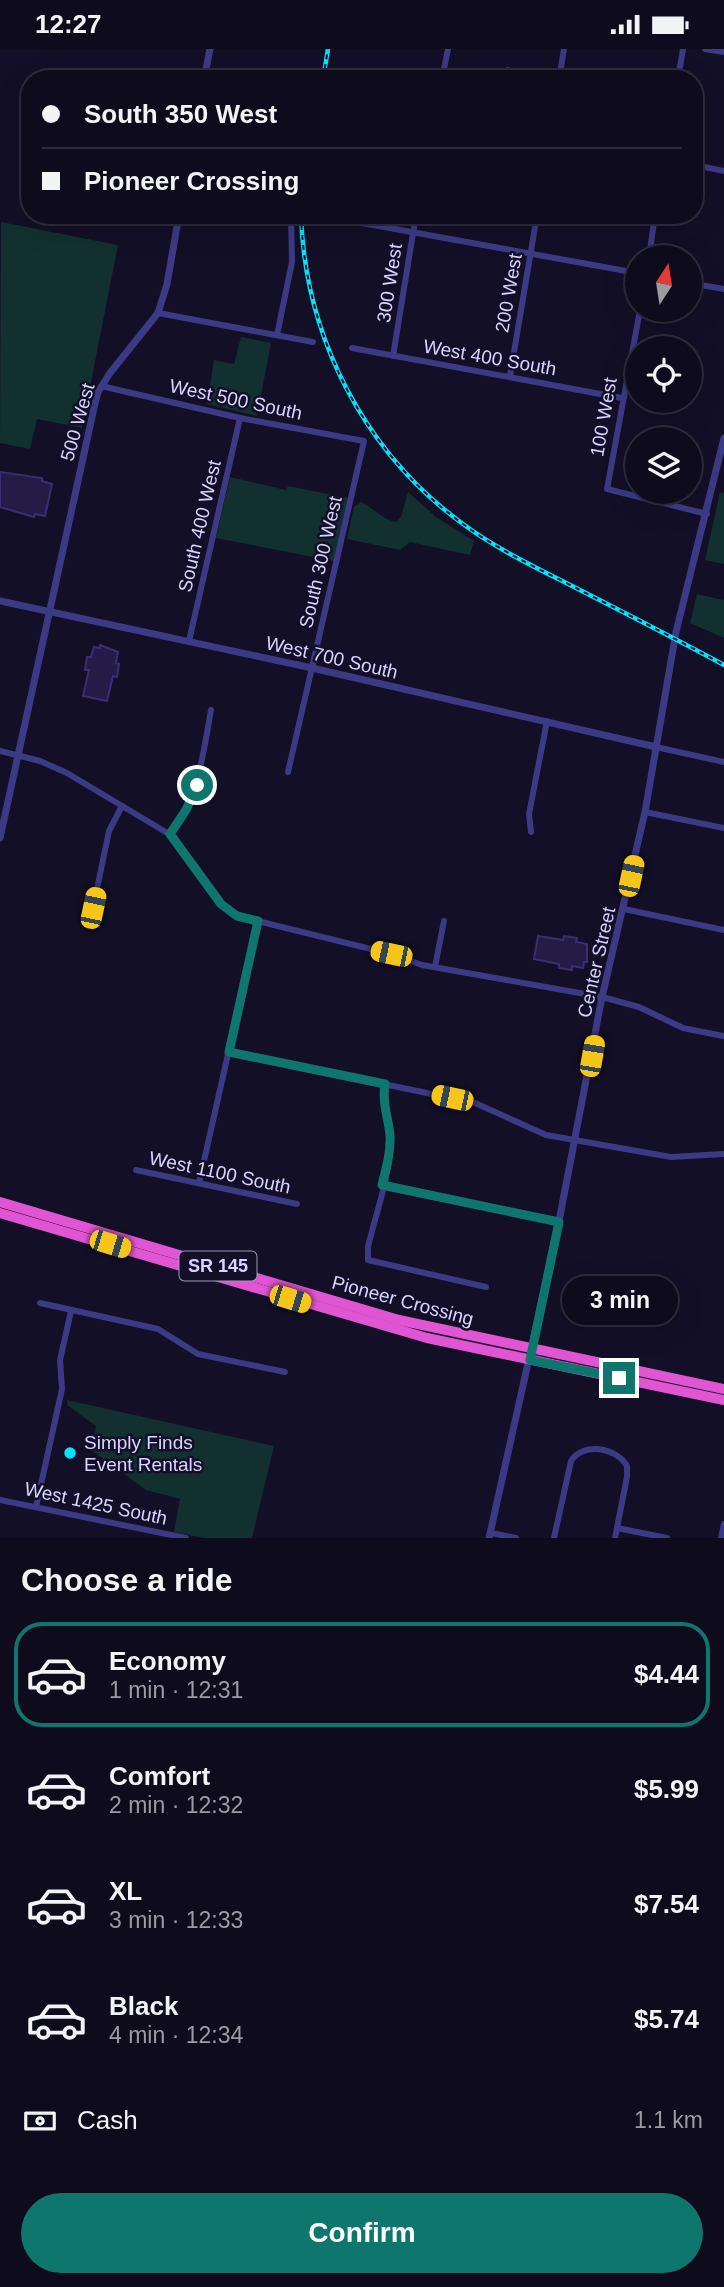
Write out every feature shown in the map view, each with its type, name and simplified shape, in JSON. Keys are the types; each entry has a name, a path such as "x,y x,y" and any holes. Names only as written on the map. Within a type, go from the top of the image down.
{"highway":[{"name":"Pioneer Crossing","path":"0,1202 389,1317 514,1351"},
{"name":"Pioneer Crossing","path":"0,1213 397,1331 514,1351"},
{"name":"SR 145","path":"514,1351 724,1400"},
{"name":"SR 145","path":"532,1355 724,1389"}],"street":[{"path":"206,70 210,49"},
{"path":"444,70 448,49"},
{"path":"560,70 564,49"},
{"path":"680,70 684,49"},
{"path":"705,49 724,52"},
{"path":"703,167 724,171"},
{"name":"500 West","path":"18,755 94,408 102,386 158,313 167,284 177,224"},
{"path":"277,335 292,262 291,224"},
{"path":"366,224 625,271"},
{"name":"300 West","path":"393,356 414,224"},
{"name":"200 West","path":"510,376 536,224"},
{"path":"651,245 654,224"},
{"path":"702,285 724,289"},
{"path":"158,313 313,342"},
{"name":"100 West","path":"638,322 607,489 707,514"},
{"name":"West 400 South","path":"352,348 622,398"},
{"name":"West 500 South","path":"102,386 240,418 363,442"},
{"name":"South 400 West","path":"189,641 240,418"},
{"path":"707,514 724,438"},
{"name":"South 300 West","path":"288,772 363,442"},
{"name":"Center Street","path":"490,1535 532,1355 603,997 645,812 670,674 707,514"},
{"name":"West 700 South","path":"0,601 312,668 656,747"},
{"path":"170,834 186,810 197,785 211,710"},
{"path":"531,832 529,814 547,721"},
{"path":"656,747 724,762"},
{"path":"0,751 67,773 170,834 221,904 237,916 435,967 603,997 639,1007 683,1028 723,1037"},
{"path":"0,838 18,755"},
{"path":"92,913 109,831 122,806"},
{"path":"645,812 724,828"},
{"path":"624,909 724,930"},
{"path":"199,1183 258,921"},
{"path":"435,967 444,921"},
{"path":"229,1052 482,1105 531,1130 576,1140 671,1157 724,1154"},
{"path":"385,1084 383,1108 390,1131 390,1148 368,1247 368,1261 486,1287"},
{"name":"West 1100 South","path":"136,1170 297,1204"},
{"path":"382,1185 559,1222"},
{"path":"40,1303 158,1329 198,1354 285,1372"},
{"path":"36,1507 62,1389 60,1360 71,1311"},
{"path":"554,1538 571,1461 582,1450 591,1449 614,1453 625,1463 627,1478 615,1538"},
{"name":"West 1425 South","path":"0,1500 186,1538"},
{"path":"721,1538 724,1524"},
{"path":"617,1528 667,1538"},
{"path":"144,1538 145,1530"},
{"path":"490,1535 516,1538"}],"green space":[{"path":"1,222 118,245 82,428 37,419 30,449 0,443"},
{"path":"241,337 271,343 257,416 207,404 214,360 234,364"},
{"path":"230,477 286,490 288,486 348,498 334,561 216,538"},
{"path":"408,492 436,517 474,541 470,555 410,542 400,550 347,539 354,507 361,502 396,522 401,517"},
{"path":"720,492 724,493 724,564 705,560"},
{"path":"697,594 724,600 724,638 690,623"},
{"path":"67,1400 274,1446 252,1538 204,1538 174,1532 180,1499 146,1490 91,1450 96,1426 67,1405"}],"building":[{"path":"0,472 42,478 42,481 52,484 45,516 35,514 34,517 0,507"},
{"path":"100,645 118,652 117,677 113,676 107,701 83,696 89,670 85,670 87,657 91,657 94,647 100,648"},
{"path":"538,936 563,940 564,936 577,938 576,942 587,944 587,962 584,962 583,968 572,966 572,970 559,968 559,964 534,959"}],"railway":[{"path":"324,70 328,49"},
{"path":"302,224 305,260 314,305 328,347 346,388 369,427 396,463 428,495 490,542 724,665"}],"place":[{"name":"Simply Finds Event Rentals","path":"70,1453"}],"route":[{"path":"197,785 186,810 170,834 221,904 237,916 258,921 229,1052 385,1084 383,1108 390,1131 390,1148 382,1185 559,1222 530,1360 619,1378"}]}
